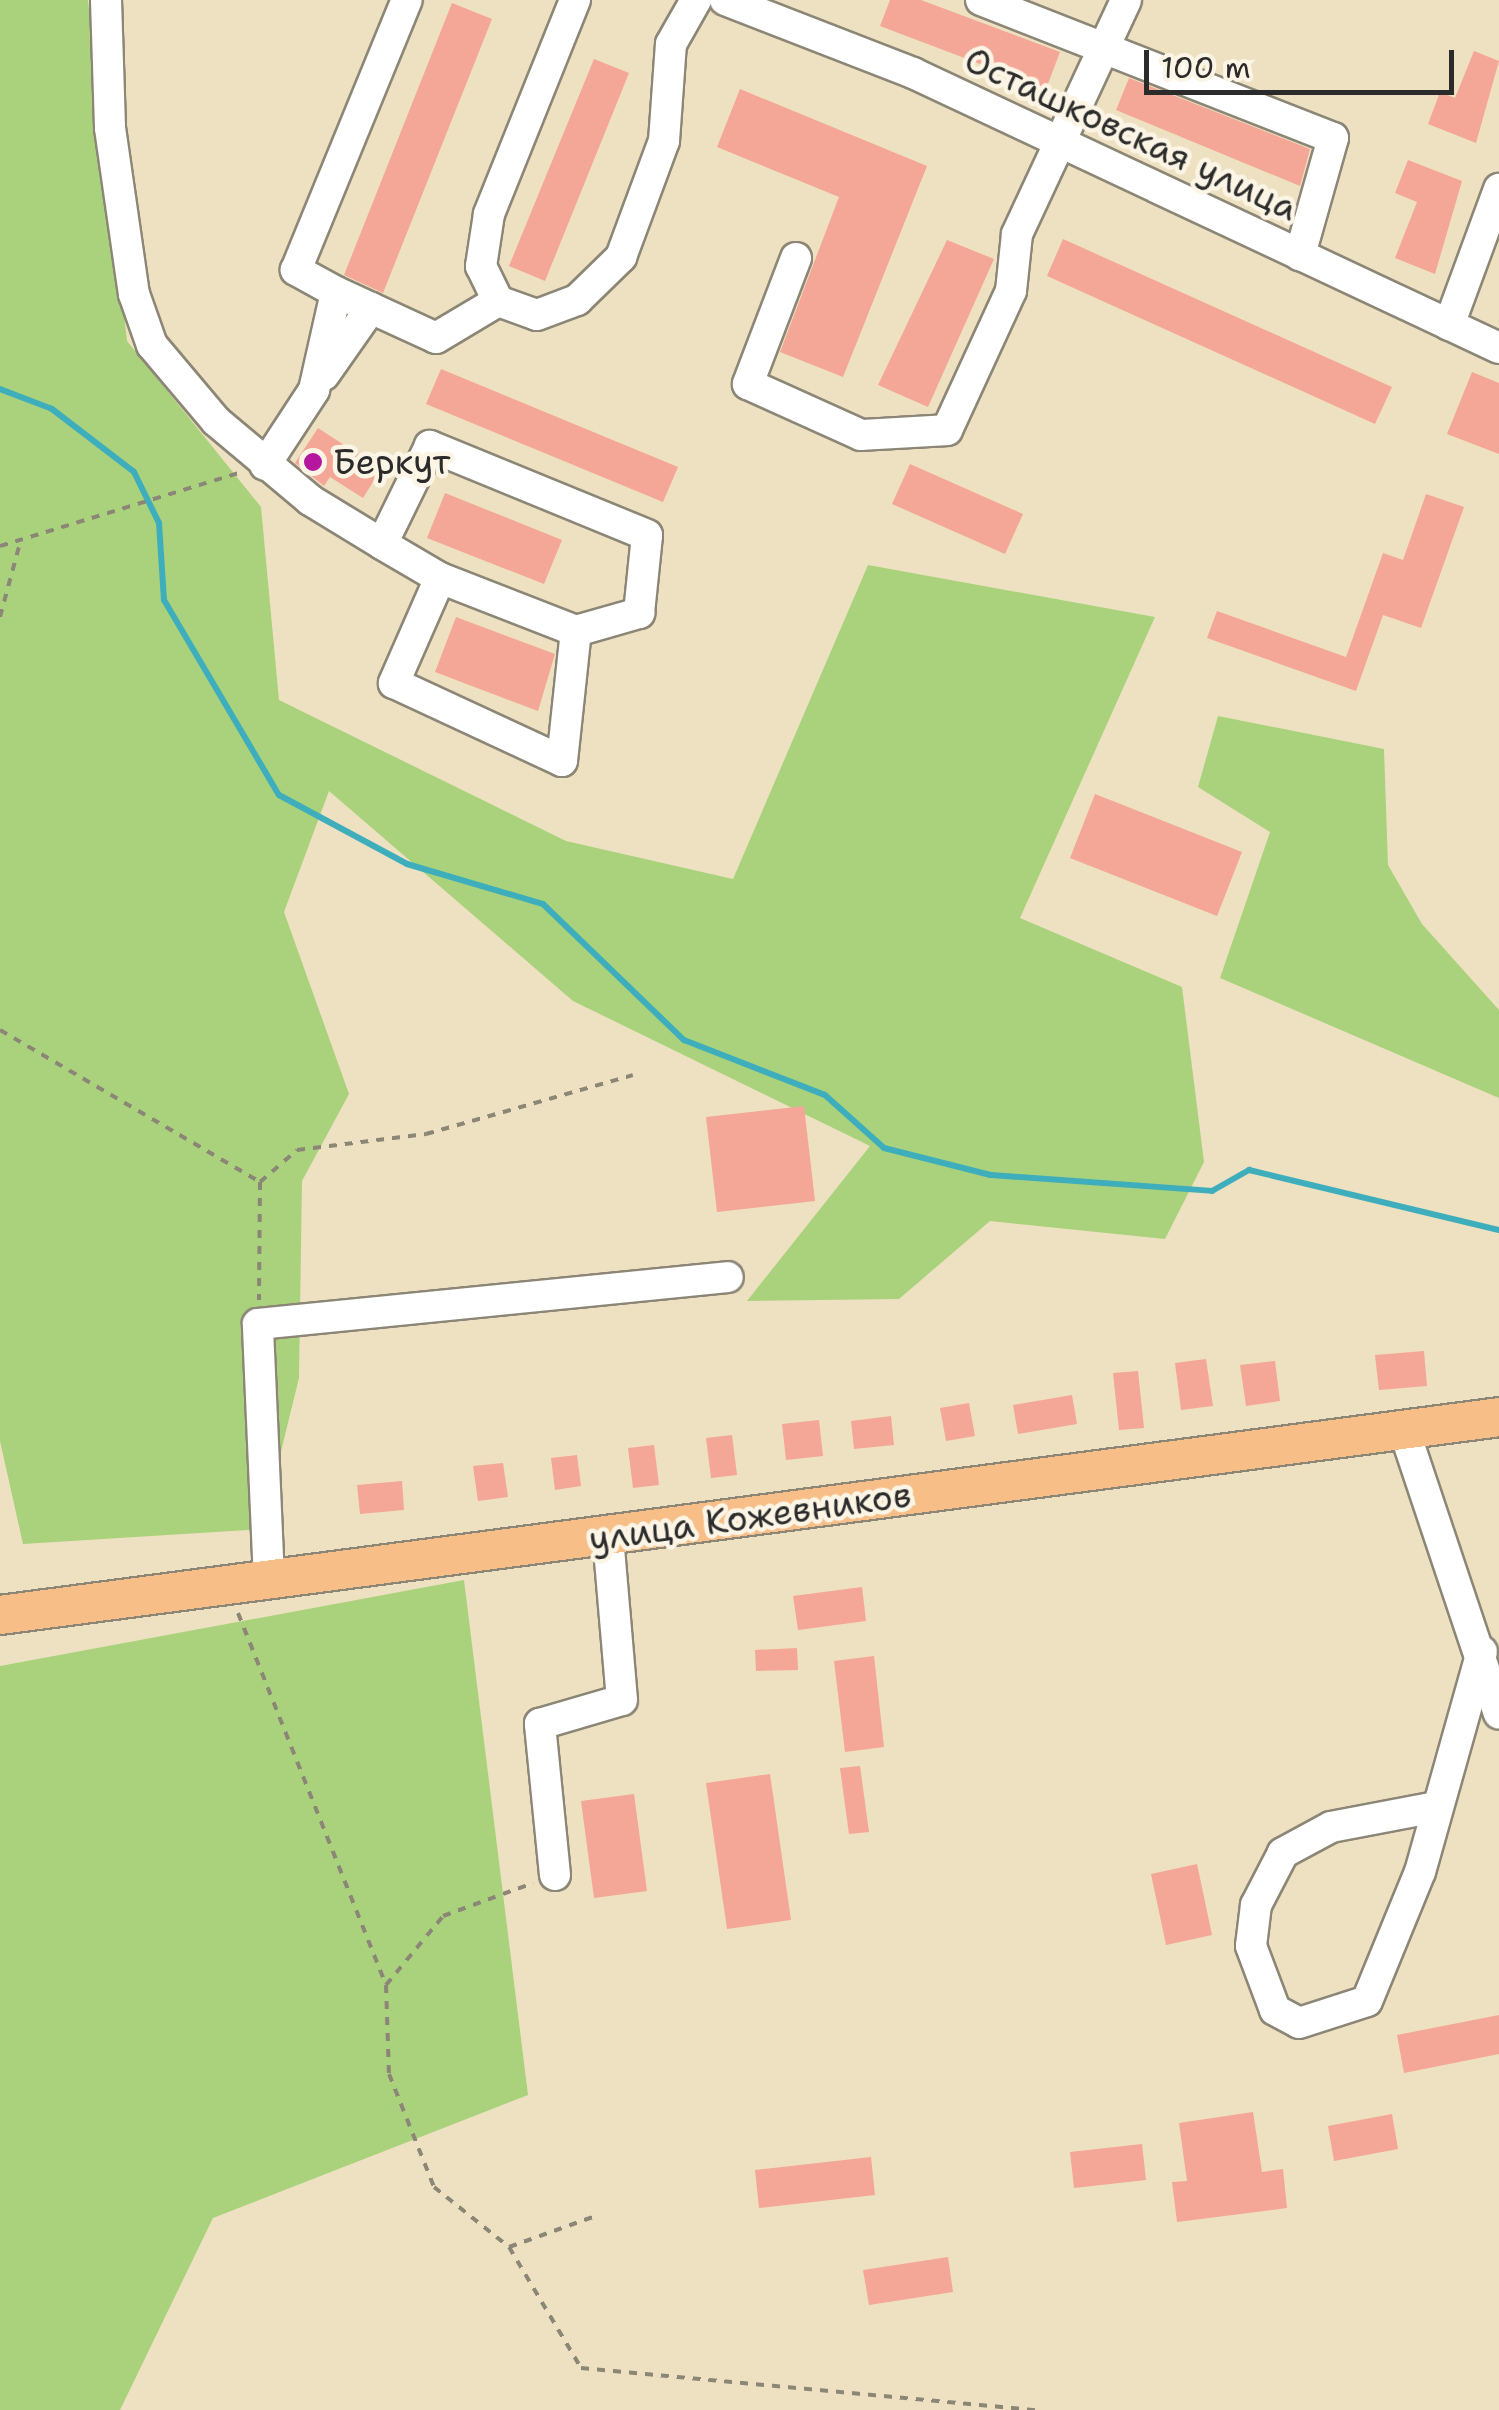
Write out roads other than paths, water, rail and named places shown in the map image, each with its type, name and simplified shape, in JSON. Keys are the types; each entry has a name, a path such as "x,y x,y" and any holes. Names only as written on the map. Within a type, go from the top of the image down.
{"main road":[{"name":"улица Кожевников","path":"9,1605 268,1580 1499,1418"}],"street":[{"path":"106,0 110,128 134,294 152,344 265,465 382,544 440,578 576,632 639,614 647,535 430,446 382,544"},
{"path":"408,0 296,270 436,338 498,301"},
{"path":"576,0 490,214 480,266 498,301 538,315 578,300 621,257 664,141 671,44 696,0"},
{"name":"Осташковская улица","path":"725,0 768,8 1499,348"},
{"path":"981,0 1104,43 1332,138 1300,255"},
{"path":"796,258 748,384 861,435 947,430 1011,291 1017,234 1126,0"},
{"path":"1449,325 1499,188"},
{"path":"314,390 336,292"},
{"path":"265,465 371,308"},
{"path":"440,578 394,683 562,761 576,632"},
{"path":"268,1580 258,1324 728,1277"},
{"path":"1404,1430 1482,1652 1499,1714"},
{"path":"555,1875 540,1724 622,1700 608,1536"},
{"path":"1436,1808 1331,1827 1283,1853 1256,1904 1251,1946 1275,2010 1299,2024 1367,2001 1389,1962 1436,1808 1482,1652"}],"waterway":[{"path":"0,389 52,409 134,472 159,523 164,600 279,795 407,864 543,904 684,1040 825,1095 884,1148 991,1175 1212,1191 1249,1170 1499,1230"}],"place":[{"name":"Беркут","path":"313,462"}]}
